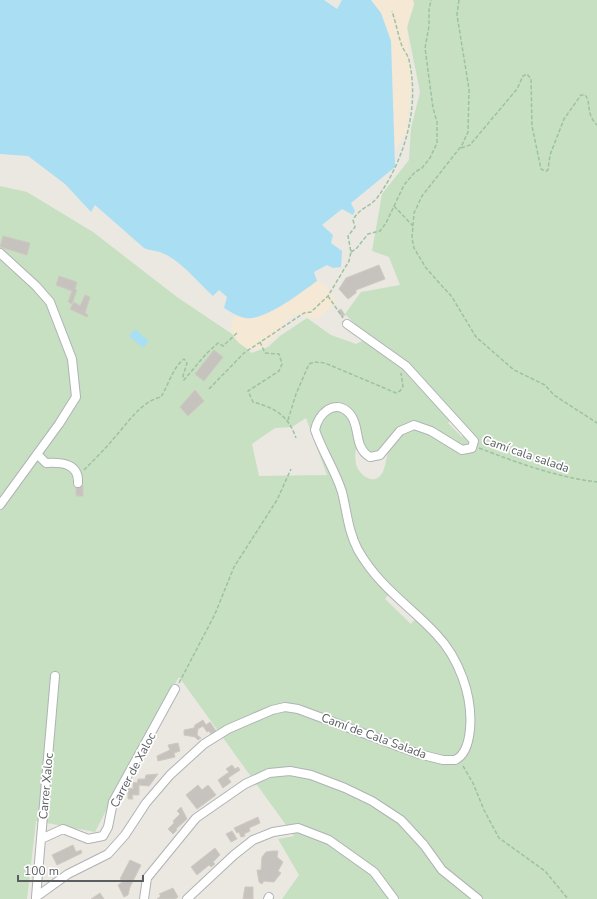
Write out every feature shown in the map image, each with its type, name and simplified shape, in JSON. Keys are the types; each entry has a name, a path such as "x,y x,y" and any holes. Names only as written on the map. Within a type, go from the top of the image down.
{"street":[{"path":"0,253 36,286 50,302 72,359 76,397 0,505"},
{"path":"347,324 406,366 472,437 474,445 469,450 462,450 431,431 414,425 400,431 380,455 370,459 360,447 357,439 355,423 349,412 339,407 334,407 324,412 317,422 315,430 339,485 349,528 358,550 385,587 441,639 462,677 469,701 470,720 468,742 458,758"},
{"path":"37,454 46,463 65,464 73,468 79,479"},
{"name":"Carrer Xaloc","path":"36,898 55,676"},
{"name":"Carrer de Xaloc","path":"41,839 63,829 88,839 103,836 108,827 113,802 175,689"},
{"name":"Camí de Cala Salada","path":"36,898 68,874 108,854 125,835 146,803 170,774 194,751 228,729 272,710 285,707 298,709 419,754 443,760 458,758"},
{"path":"144,899 147,878 196,818 245,784 269,773 290,771 311,775 345,788 372,801 401,820 424,845 442,870 478,899"},
{"path":"187,899 234,855 253,840 273,832 298,828 329,840 374,872 394,899"}],"path":[{"path":"351,252 356,249 368,234 380,231 386,224 404,185 430,158 437,142 437,122 433,108 425,48 429,26 429,10 431,0"},
{"path":"459,0 457,15 469,88 470,104 468,132 459,148 422,196 414,213 414,248 426,268 452,297 476,336 514,370 545,385 554,395 597,422"},
{"path":"209,389 244,353 304,313 311,312 328,296 349,261 351,252 348,236 355,227 353,220 357,212 376,200 404,150 413,98 409,58 403,47 392,11"},
{"path":"459,148 470,144 517,89 520,79 527,74 531,79 532,126 541,169 546,171 548,170 550,155 564,119 581,95 585,95 587,97 588,113 597,124"},
{"path":"394,206 413,226"},
{"path":"328,296 347,324"},
{"path":"79,479 130,418 155,398 161,396 169,383 177,364 184,359 187,363 183,376 184,380 206,354 218,343 224,346 238,332"},
{"path":"260,342 265,353 279,354 282,364 279,371 248,391 253,402 277,411 288,420 296,438"},
{"path":"288,420 296,394 309,364 314,362 325,363 396,393 403,386 400,370"},
{"name":"Camí cala salada","path":"474,445 530,467 570,478 597,482"},
{"path":"175,689 215,614 234,567 277,500 291,469"},
{"path":"458,758 473,783 484,810 499,838 545,871 568,899"}],"green space":[{"path":"413,0 597,0 597,899 282,899 299,875 278,839 294,836 179,677 144,737 95,832 36,821 27,899 0,899 0,186 27,192 93,232 177,297 232,334 251,353 268,347 280,336 307,318 331,335 356,344 364,340 363,332 345,314 361,292 400,285 389,257 372,251 382,194 409,160 411,128 420,92 407,27 414,4","holes":["306,418 327,475 259,476 252,444 275,428 292,427","452,419 466,433 462,437 448,423","356,448 367,459 371,460 374,460 388,452 382,474 373,479 365,477 359,471 355,456","389,594 415,619 411,624 385,599"]}],"sand":[{"path":"371,0 413,0 414,4 407,27 412,87 406,133 395,151 391,41 381,13"},
{"path":"317,281 326,285 336,302 318,319 295,314 282,325 284,328 259,348 247,348 236,340 231,328 235,315 247,319 288,302"}],"water":[{"path":"0,0 324,0 337,9 342,0 371,0 381,13 391,41 395,167 351,203 355,211 353,215 342,209 322,225 333,235 331,243 342,251 341,267 333,268 327,265 314,272 317,281 293,298 263,315 254,318 240,317 224,308 227,297 219,290 213,296 175,260 160,252 144,248 95,205 91,212 65,184 28,156 0,154"},
{"path":"135,329 149,341 143,348 129,336"}],"building":[{"path":"3,236 30,243 27,255 0,247"},
{"path":"379,265 385,279 356,290 356,293 348,299 339,289 346,278"},
{"path":"59,276 77,282 75,289 77,290 72,304 68,302 72,291 56,285"},
{"path":"85,295 90,297 85,313 88,315 87,317 70,309 74,302 80,306"},
{"path":"341,309 345,315 342,317 338,311"},
{"path":"214,350 223,357 204,381 195,374"},
{"path":"195,390 204,401 188,416 180,407"},
{"path":"76,486 83,486 83,496 76,496"},
{"path":"203,720 206,725 210,722 216,731 211,734 209,731 207,732 203,726 198,729 197,735 201,738 198,740 195,737 184,735 184,730 194,728 195,725"},
{"path":"178,743 180,751 174,753 175,757 158,761 157,756 170,750 168,745"},
{"path":"232,765 235,769 238,767 240,770 228,778 231,782 223,788 218,780 229,772 226,769"},
{"path":"158,774 149,786 139,785 139,795 132,795 133,799 128,799 128,788 133,789 133,782 137,783 138,779 145,779 146,775"},
{"path":"198,785 202,790 208,785 216,795 197,809 186,795"},
{"path":"181,807 187,819 176,829 177,830 173,834 168,829 180,814 177,811"},
{"path":"258,817 260,823 249,828 250,831 244,834 245,836 241,837 239,832 237,833 234,828"},
{"path":"232,831 237,839 231,842 226,834"},
{"path":"73,845 76,852 81,850 82,853 57,865 52,855"},
{"path":"215,848 220,855 213,862 215,864 211,867 209,865 197,875 191,867"},
{"path":"278,851 277,857 283,862 278,871 281,873 274,882 264,881 262,884 259,882 257,870 261,870 262,857 266,852"},
{"path":"130,860 141,865 130,887 128,895 124,897 118,885 124,881 120,879"},
{"path":"245,887 253,887 253,899 243,899"},
{"path":"173,888 178,897 175,899 157,899 161,896 159,894"},
{"path":"100,893 104,899 91,899"}]}
